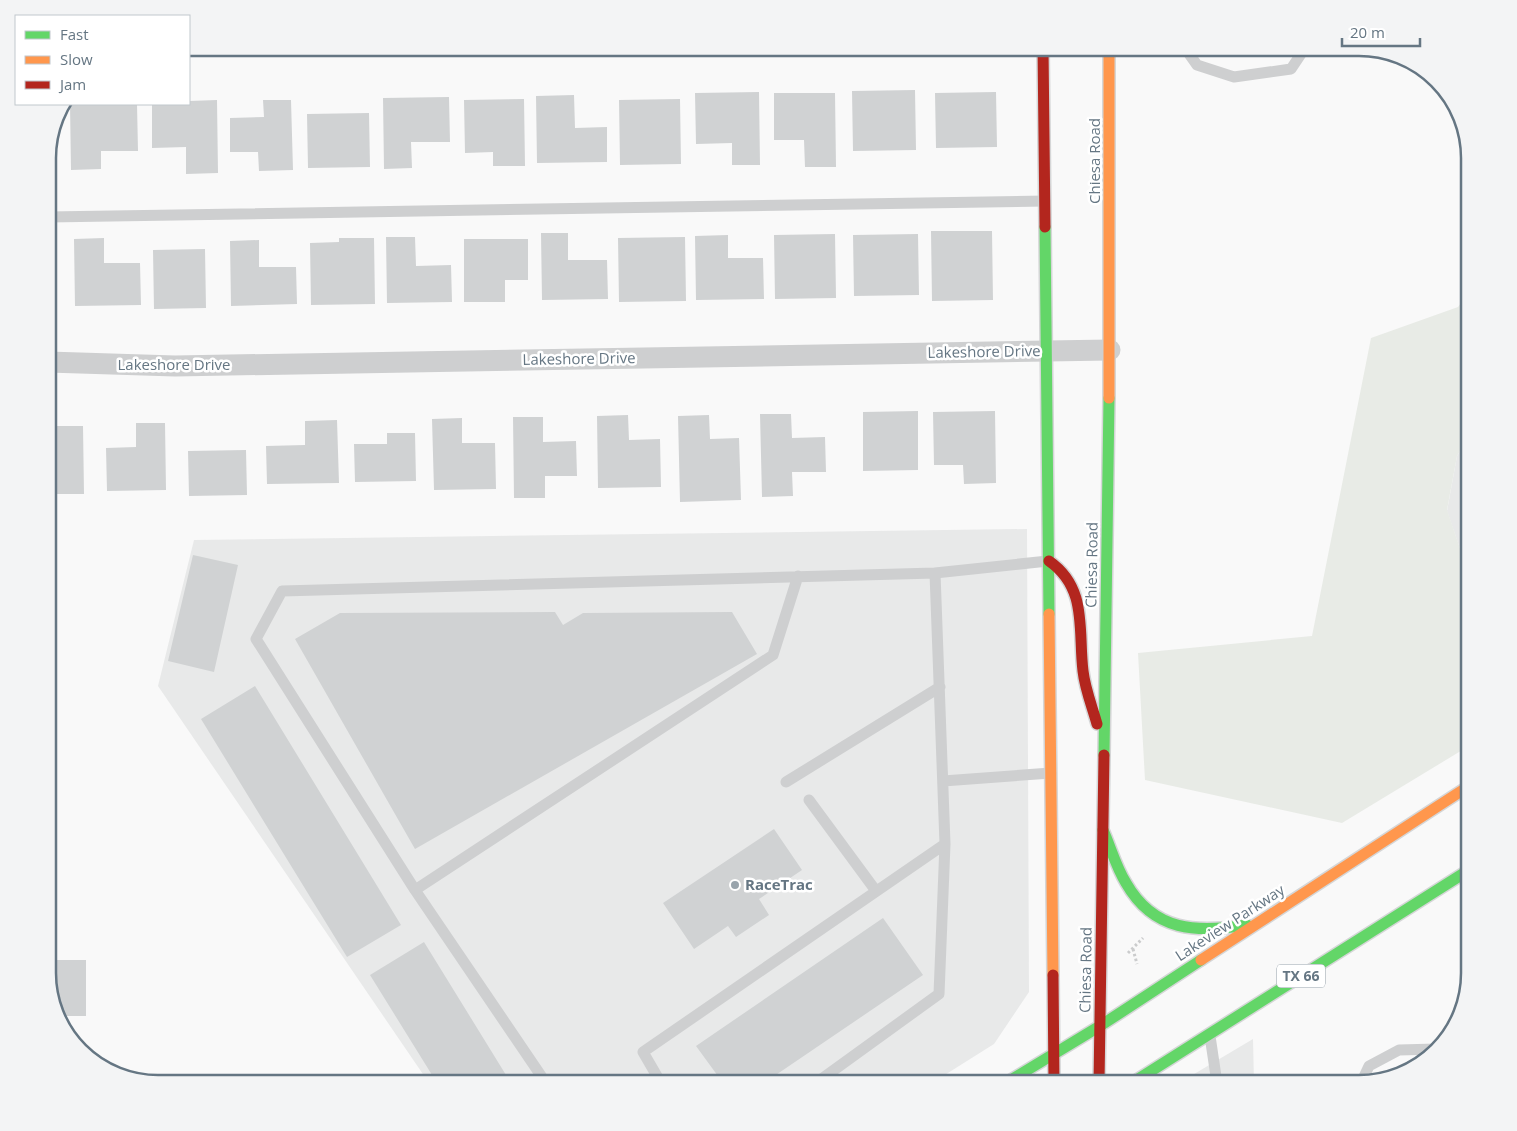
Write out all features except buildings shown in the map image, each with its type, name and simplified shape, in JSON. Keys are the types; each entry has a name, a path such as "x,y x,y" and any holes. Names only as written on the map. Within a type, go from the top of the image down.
{"main road":[{"path":"1043,56 1054,1075"},
{"name":"Chiesa Road","path":"1099,1075 1110,350 1109,56"},
{"path":"1049,561 1059,565 1067,574 1074,590 1080,617 1085,683 1105,750"},
{"name":"Lakeview Parkway","path":"1020,1075 1100,1026 1461,792"},
{"path":"1103,830 1126,885 1145,907 1171,926 1211,931 1256,923"},
{"name":"TX 66","path":"1146,1075 1461,876"}],"street":[{"name":"Lakeshore Drive","path":"56,362 175,366 1110,350"}],"lane":[{"path":"1191,56 1197,65 1234,77 1291,69 1300,56"},
{"path":"56,217 1045,200"},
{"path":"540,1075 415,890 256,639 282,591 935,573 1049,561"},
{"path":"828,1075 939,994 945,844 935,573"},
{"path":"415,890 773,655 798,576"},
{"path":"786,782 940,687"},
{"path":"943,781 1051,773"},
{"path":"809,800 876,891"},
{"path":"656,1075 643,1052 945,844"},
{"path":"1210,1034 1216,1075"},
{"path":"1365,1075 1369,1066 1399,1050 1426,1049"}],"path":[{"path":"1132,948 1137,964"}],"shaded area":[{"path":"1461,303 1461,450 1457,456 1447,510 1461,551 1461,751 1342,823 1145,780 1138,653 1312,636 1371,338 1458,307"},
{"path":"1461,450 1461,552 1447,511 1457,456"},
{"path":"1027,529 1029,992 994,1044 945,1075 424,1075 158,686 194,540"},
{"path":"1253,1039 1254,1075 1192,1075"}],"traffic: fast":[{"path":"1045,227 1049,614"},
{"path":"1104,755 1109,398"},
{"path":"1103,830 1122,877 1137,899 1163,920 1194,928 1229,928 1247,925"},
{"path":"1145,1075 1461,875"},
{"path":"1019,1075 1100,1026 1201,960"}],"traffic: slow":[{"path":"1109,56 1109,398"},
{"path":"1049,614 1053,975"},
{"path":"1201,960 1461,791"}],"traffic: jam":[{"path":"1043,56 1045,227"},
{"path":"1049,561 1061,572 1070,584 1076,597 1079,611 1084,678 1097,724"},
{"path":"1099,1075 1104,755"},
{"path":"1053,975 1054,1075"}],"place":[{"name":"RaceTrac","path":"735,885"}]}
